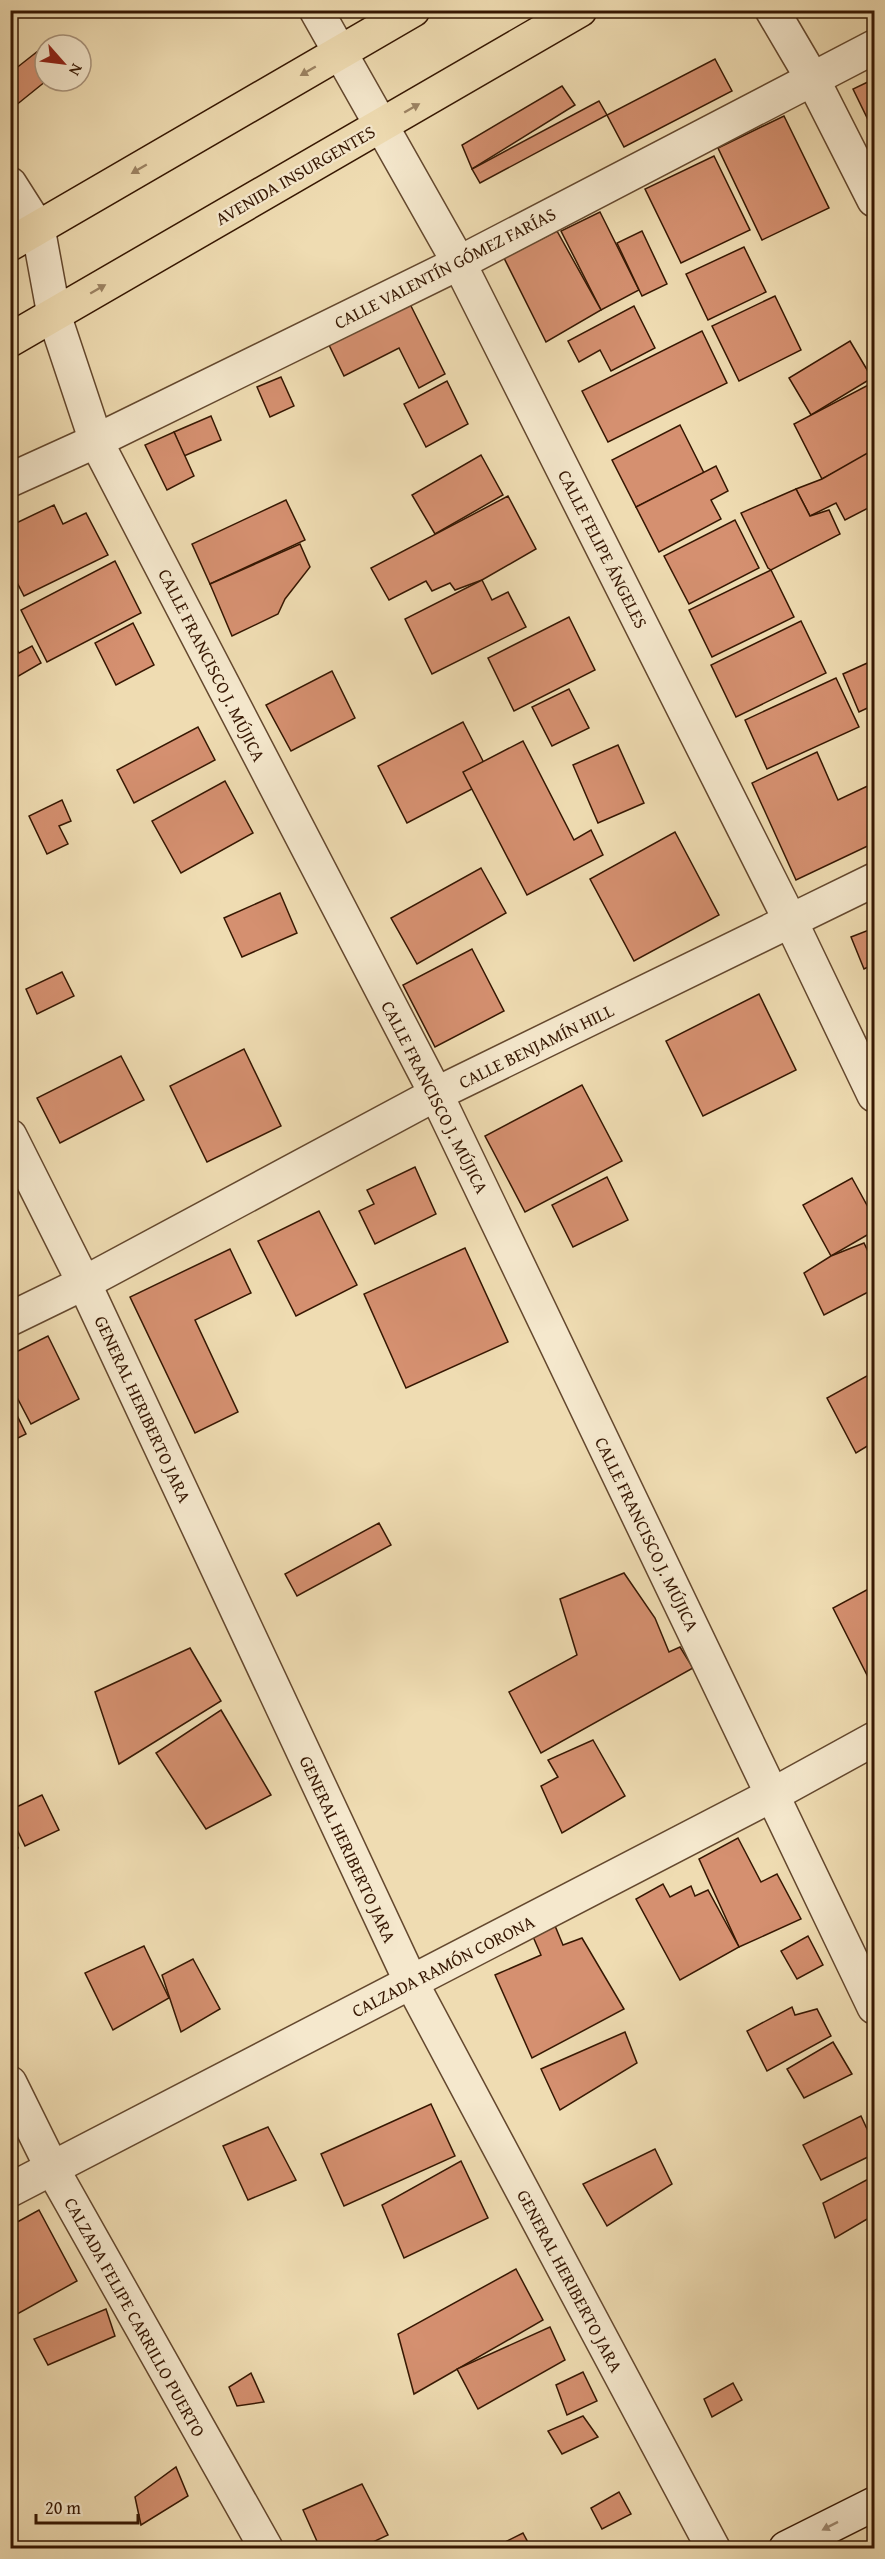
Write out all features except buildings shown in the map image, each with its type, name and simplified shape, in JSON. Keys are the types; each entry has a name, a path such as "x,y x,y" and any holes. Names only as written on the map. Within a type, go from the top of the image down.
{"main road":[{"path":"24,236 413,10"},
{"name":"AVENIDA INSURGENTES","path":"10,340 579,10"}],"street":[{"name":"CALLE FELIPE ÁNGELES","path":"316,10 459,263 791,922 874,1095"},
{"path":"772,10 812,78 874,200"},
{"name":"CALLE VALENTÍN GÓMEZ FARÍAS","path":"10,480 96,441 459,263 874,47"},
{"name":"CALLE FRANCISCO J. MÚJICA","path":"10,184 24,236 54,315 96,441 436,1094 874,2007"},
{"name":"CALLE BENJAMÍN HILL","path":"10,1319 84,1283 436,1094 874,880"},
{"name":"GENERAL HERIBERTO JARA","path":"10,1136 84,1283 411,1982 713,2548"},
{"name":"CALZADA RAMÓN CORONA","path":"10,2190 53,2170 772,1795 874,1739"},
{"name":"CALZADA FELIPE CARRILLO PUERTO","path":"10,2083 53,2170 266,2548"},
{"path":"786,2548 874,2504"}]}
